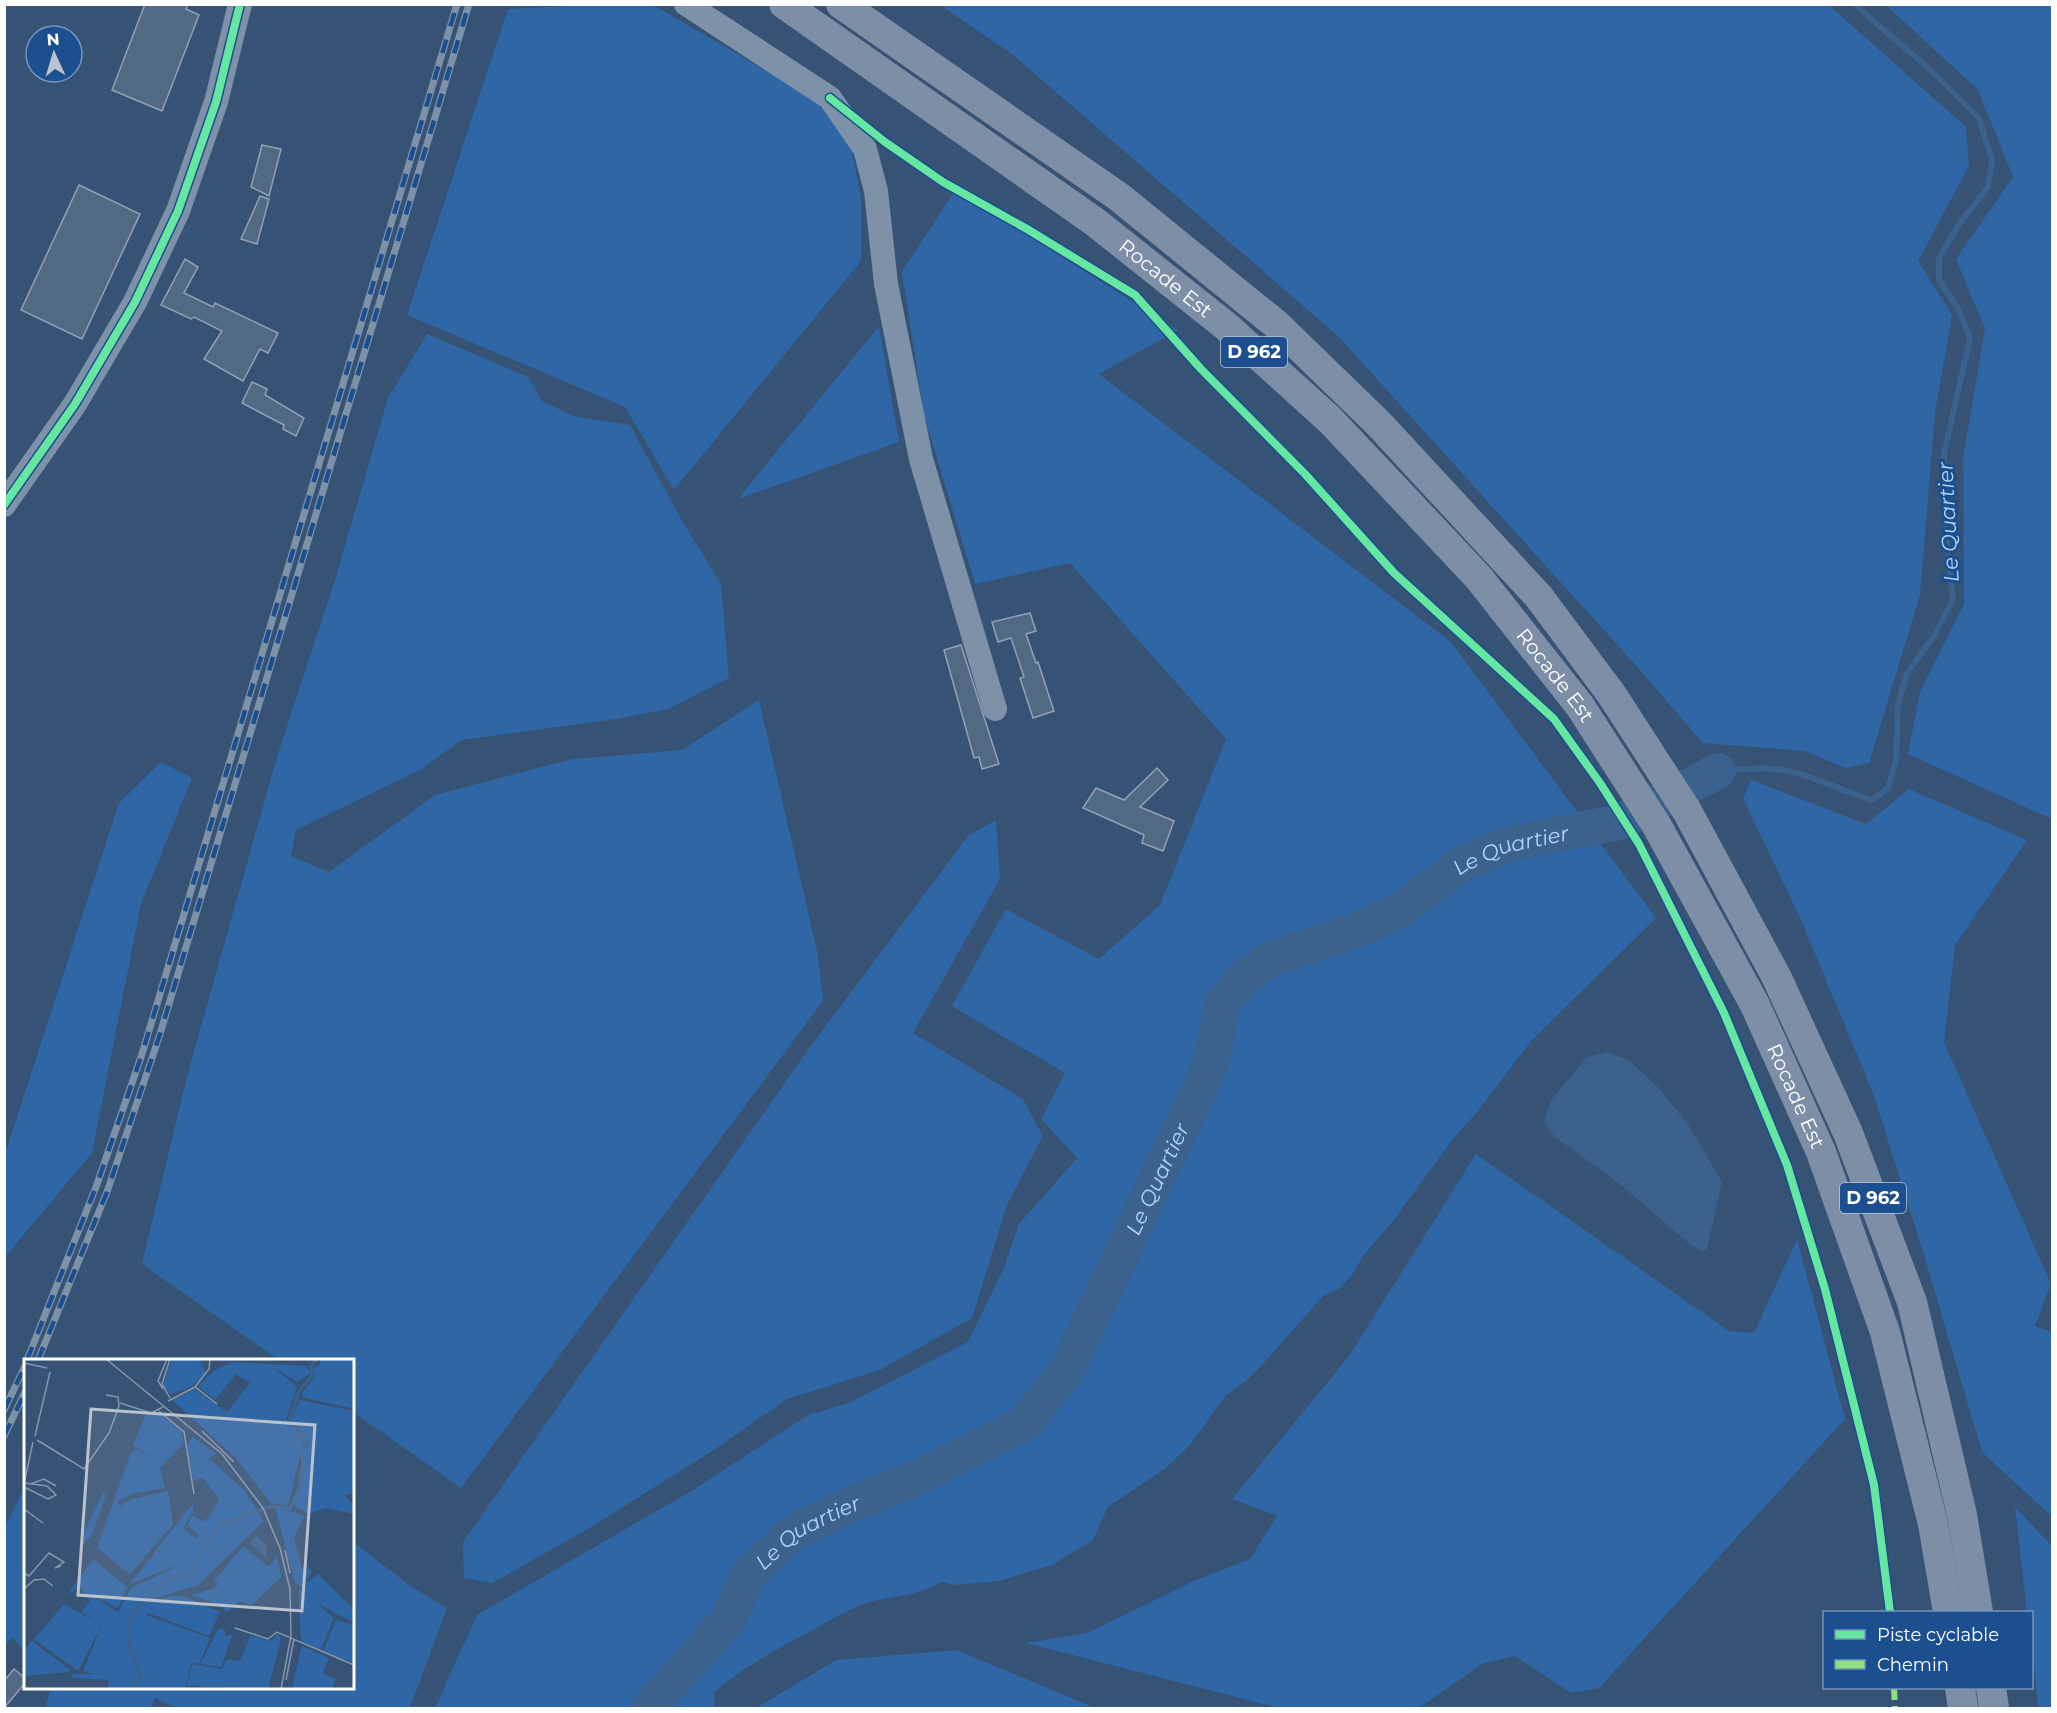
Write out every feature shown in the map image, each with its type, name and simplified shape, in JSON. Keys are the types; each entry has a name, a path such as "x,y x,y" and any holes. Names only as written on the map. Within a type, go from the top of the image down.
{"main road":[{"name":"Rocade Est","path":"784,4 1095,222 1227,327 1330,420 1478,577 1580,706 1657,826 1755,1005 1821,1152 1885,1332 1933,1524 1948,1611"},
{"name":"Rocade Est","path":"841,4 1119,198 1277,325 1379,424 1539,597 1612,695 1687,811 1777,978 1848,1133 1912,1302 1962,1515 1978,1611"},
{"path":"1960,1689 1963,1708"},
{"path":"1991,1689 1994,1708"}],"street":[{"path":"4,505 75,404 135,302 178,211 216,102 240,4"},
{"path":"686,4 830,98 865,149 876,191 886,284 921,459 994,709"}],"shaded area":[{"path":"653,5 827,106 851,148 861,197 861,261 674,490 625,407 407,315 508,9"},
{"path":"940,5 1829,5 1966,127 1969,166 1918,261 1952,315 1935,413 1920,595 1869,763 1846,768 1805,751 1703,743 1640,670 1338,336 1012,54"},
{"path":"1886,5 2052,5 2052,819 1908,754 1920,692 1964,604 1963,459 1985,329 1956,259 2013,177 1978,90"},
{"path":"955,190 1178,330 1099,374 1451,642 1656,918 1532,1040 1477,1112 1453,1139 1393,1221 1363,1256 1352,1275 1340,1288 1323,1296 1263,1364 1246,1381 1226,1395 1190,1445 1166,1468 1108,1507 1093,1540 1052,1565 999,1581 954,1585 941,1582 924,1590 870,1602 855,1608 748,1667 714,1693 715,1708 435,1708 477,1615 693,1490 808,1415 849,1403 968,1342 1003,1270 1019,1224 1077,1158 1041,1119 1065,1073 952,1006 1006,909 1099,959 1160,905 1226,739 1070,563 975,584 924,415 902,272"},
{"path":"879,326 899,442 738,499"},
{"path":"427,334 528,377 542,401 574,416 630,425 681,519 721,584 729,678 668,709 616,719 462,740 420,770 296,830 291,856 329,872 435,795 572,759 682,750 759,700 818,955 823,1001 461,1488 354,1413 354,1359 278,1359 142,1264 187,1076 277,757 335,580 388,398"},
{"path":"161,762 192,778 141,904 92,1153 5,1257 5,1154 119,803"},
{"path":"1751,780 1866,824 1909,789 2027,840 1955,945 1944,1042 2051,1284 2035,1326 2052,1332 2052,1517 1982,1452 1873,1093 1801,920 1743,798"},
{"path":"996,820 1000,879 913,1033 1023,1099 1043,1136 1007,1205 972,1318 880,1370 787,1399 717,1448 583,1532 492,1583 464,1578 463,1542 810,1047 968,836"},
{"path":"1607,1052 1630,1061 1659,1088 1689,1126 1722,1182 1707,1249 1702,1251 1691,1245 1622,1186 1554,1136 1544,1122 1551,1100 1587,1057"},
{"path":"1476,1154 1729,1331 1754,1333 1797,1239 1845,1419 1599,1688 1571,1693 1515,1656 1482,1664 1419,1708 1279,1708 1026,1643 1087,1633 1194,1581 1250,1559 1277,1516 1232,1499 1349,1356"},
{"path":"24,1489 24,1652 13,1637 5,1645 5,1526"},
{"path":"2015,1507 2052,1546 2052,1708 2038,1708 2033,1658 2033,1611 2027,1611"},
{"path":"354,1543 412,1587 447,1608 410,1708 176,1708 155,1698 151,1708 45,1708 51,1689 354,1689"},
{"path":"957,1650 1095,1708 756,1708 836,1660"}],"building":[{"path":"145,4 188,4 186,9 199,15 162,111 112,90"},
{"path":"262,145 281,149 269,196 251,187"},
{"path":"79,185 140,214 82,339 21,310"},
{"path":"260,196 269,199 257,244 241,239"},
{"path":"185,259 198,267 184,293 213,307 215,303 278,333 268,353 260,349 243,381 204,359 222,331 194,317 191,319 161,305"},
{"path":"252,382 267,389 265,395 304,418 296,436 283,429 284,425 242,403"},
{"path":"1030,613 1036,631 1026,634 1054,711 1033,718 1020,678 1024,677 1011,638 998,642 992,622"},
{"path":"961,645 999,764 982,769 979,757 974,758 944,650"},
{"path":"1157,768 1168,780 1140,807 1174,821 1163,851 1142,843 1144,835 1083,808 1096,788 1124,800"},
{"path":"14,1669 24,1677 24,1684 4,1708 4,1681"}],"waterway":[{"name":"Le Quartier","path":"1718,771 1756,768 1785,770 1872,800 1888,788 1896,760 1898,705 1907,673 1934,636 1953,599 1945,524 1944,454 1970,338 1959,310 1939,280 1939,257 1960,223 1988,187 1992,160 1979,118 1934,73 1854,4"},
{"name":"Le Quartier","path":"649,1708 728,1620 748,1575 795,1531 838,1510 914,1479 1025,1423 1067,1370 1211,1064 1222,1004 1244,977 1270,959 1352,932 1399,911 1461,865 1505,845 1620,822 1718,771"}],"railway":[{"path":"27,1359 96,1187 142,1054 457,4"},
{"path":"38,1359 107,1192 160,1034 469,4"},
{"path":"4,1410 24,1368"},
{"path":"4,1436 24,1394"}],"marked path":[{"path":"1894,1689 1895,1708"}],"cycle path":[{"path":"4,505 75,404 135,302 178,211 216,102 240,4"},
{"path":"830,98 885,142 943,182 1027,229 1135,295 1201,369 1305,474 1394,573 1554,719 1600,783 1639,844 1724,1013 1787,1165 1825,1289 1874,1485 1890,1611"}]}
